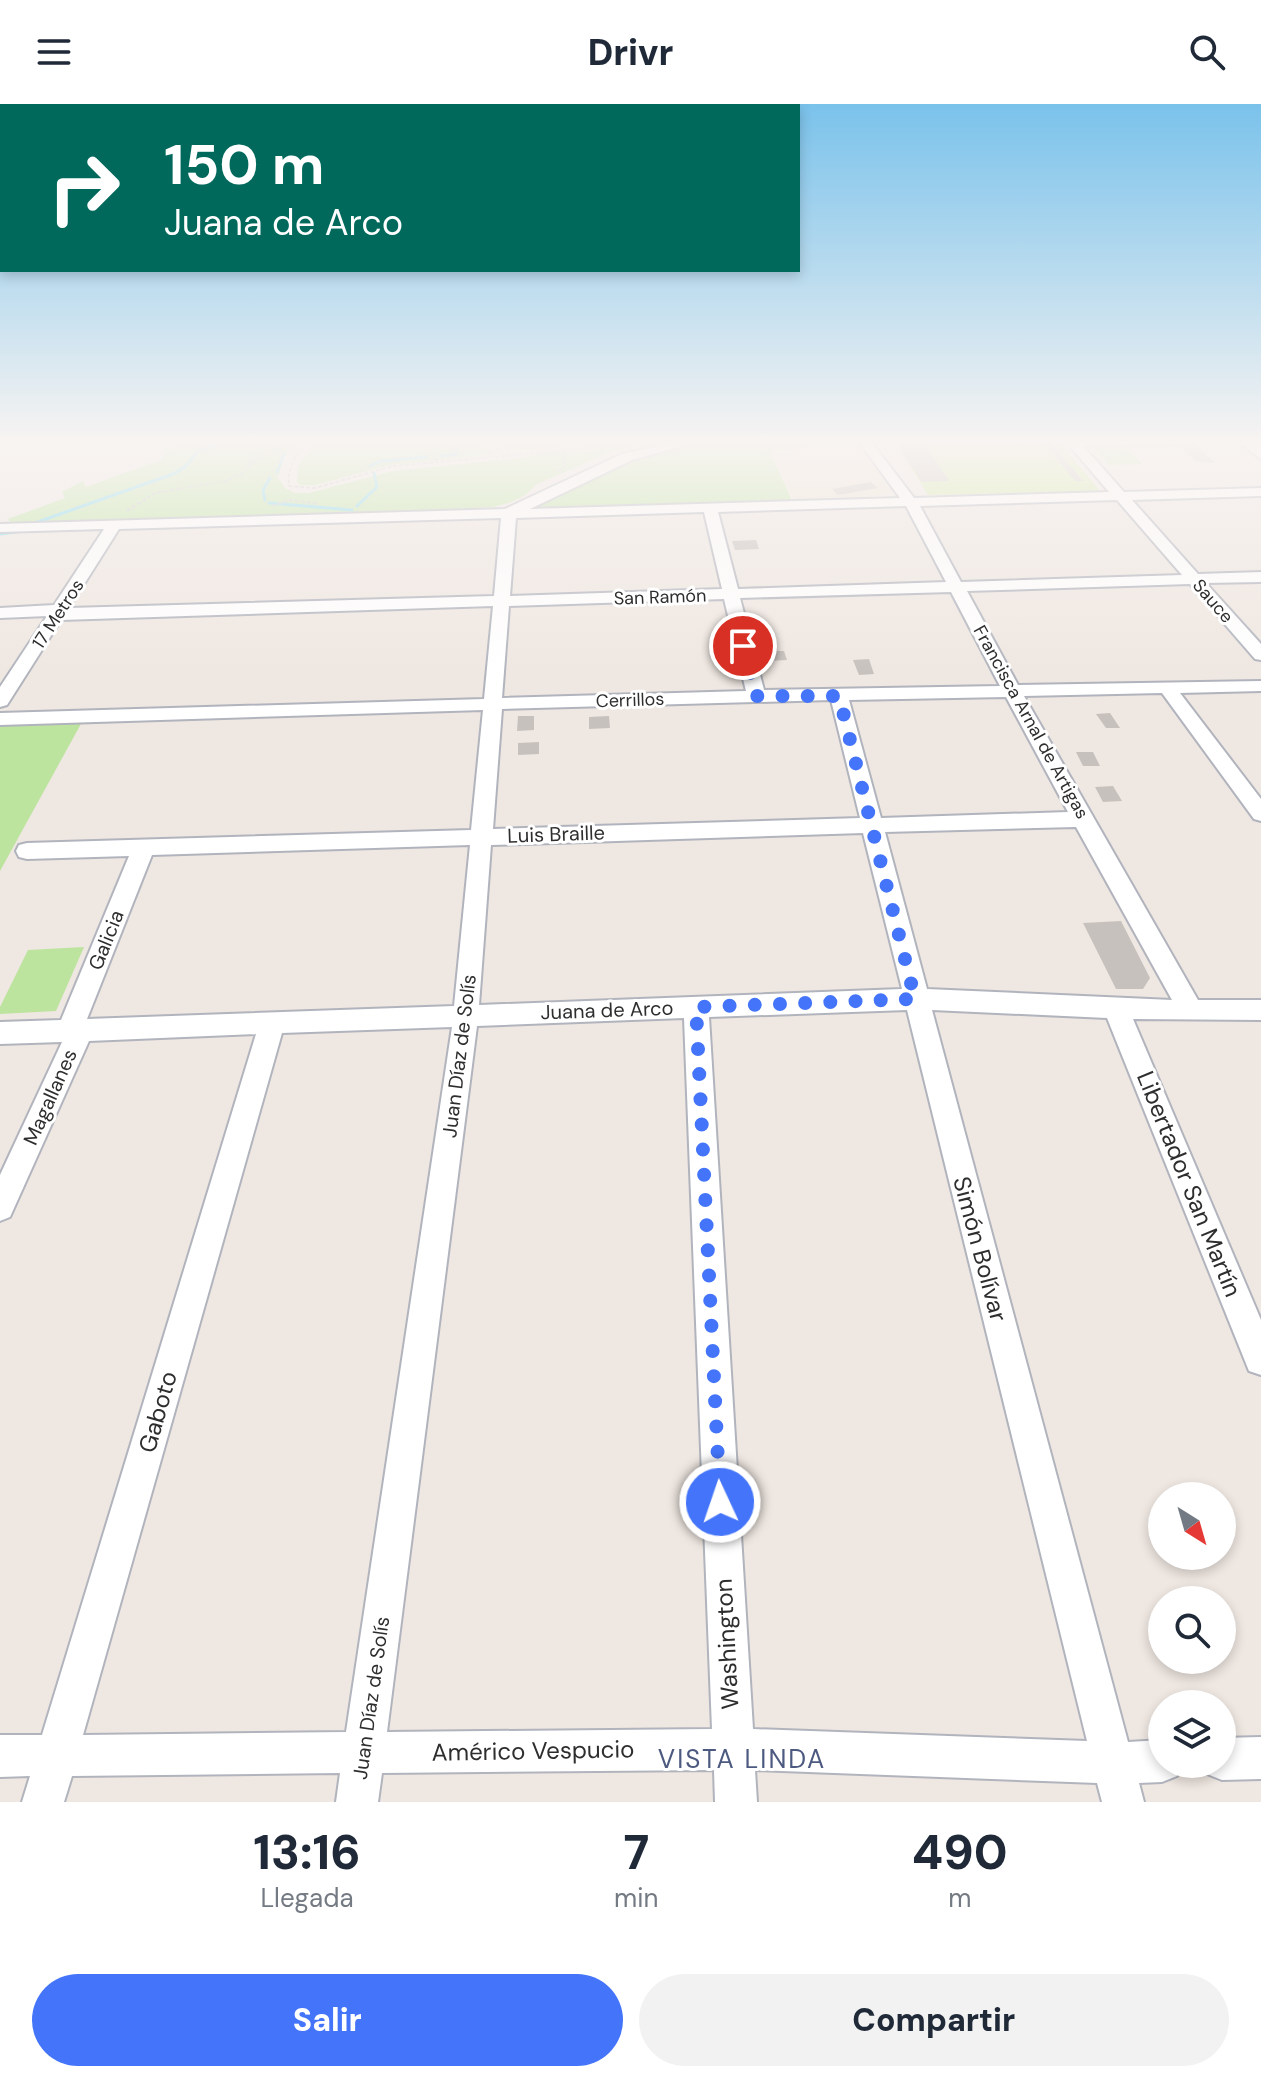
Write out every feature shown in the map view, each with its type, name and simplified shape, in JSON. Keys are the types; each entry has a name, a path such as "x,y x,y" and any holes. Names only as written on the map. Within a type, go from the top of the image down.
{"street":[{"path":"0,528 337,518"},
{"name":"Juan Díaz de Solís","path":"357,1802 466,1015 508,518"},
{"path":"712,518 756,696"},
{"name":"Francisca Arnal de Artigas","path":"919,518 1191,1011"},
{"name":"Sauce","path":"1141,518 1261,655"},
{"name":"17 Metros","path":"0,701 114,525"},
{"name":"San Ramón","path":"0,613 500,603 1261,577"},
{"name":"Cerrillos","path":"0,719 756,696 1261,686"},
{"path":"1167,688 1261,814"},
{"name":"Simón Bolívar","path":"839,696 1123,1802"},
{"name":"Luis Braille","path":"27,851 1084,819"},
{"name":"Galicia","path":"74,1031 143,849"},
{"name":"Juana de Arco","path":"0,1033 915,999 1191,1011 1261,1010"},
{"name":"Washington","path":"696,1007 736,1802"},
{"name":"Libertador San Martín","path":"1116,1008 1261,1359"},
{"name":"Gaboto","path":"43,1802 272,1022"},
{"name":"Magallanes","path":"0,1207 74,1031"},
{"name":"Américo Vespucio","path":"0,1756 732,1749 1113,1763 1148,1762"},
{"path":"1236,1759 1261,1758"}],"green space":[{"path":"184,518 38,522 10,522 8,519"},
{"path":"82,722 0,871 0,725"},
{"path":"84,947 56,1011 0,1014 0,1007 28,950"}],"building":[{"path":"756,540 759,549 735,550 732,541"},
{"path":"765,651 784,651 787,660 767,661"},
{"path":"869,659 874,674 859,675 853,660"},
{"path":"1110,713 1120,728 1106,728 1096,714"},
{"path":"518,716 534,716 534,730 517,731"},
{"path":"609,716 610,728 589,729 589,717"},
{"path":"539,742 539,754 518,755 518,743"},
{"path":"1076,752 1093,752 1100,766 1083,766"},
{"path":"1113,786 1122,801 1103,802 1095,787"},
{"path":"1121,921 1150,978 1143,989 1116,989 1083,923"}],"waterway":[{"path":"32,524 48,518"},
{"path":"0,534 23,531"}],"district":[{"name":"VISTA LINDA","path":"742,1759"}],"route":[{"path":"720,1502 696,1007 915,999 839,696 756,696 743,646"}]}
